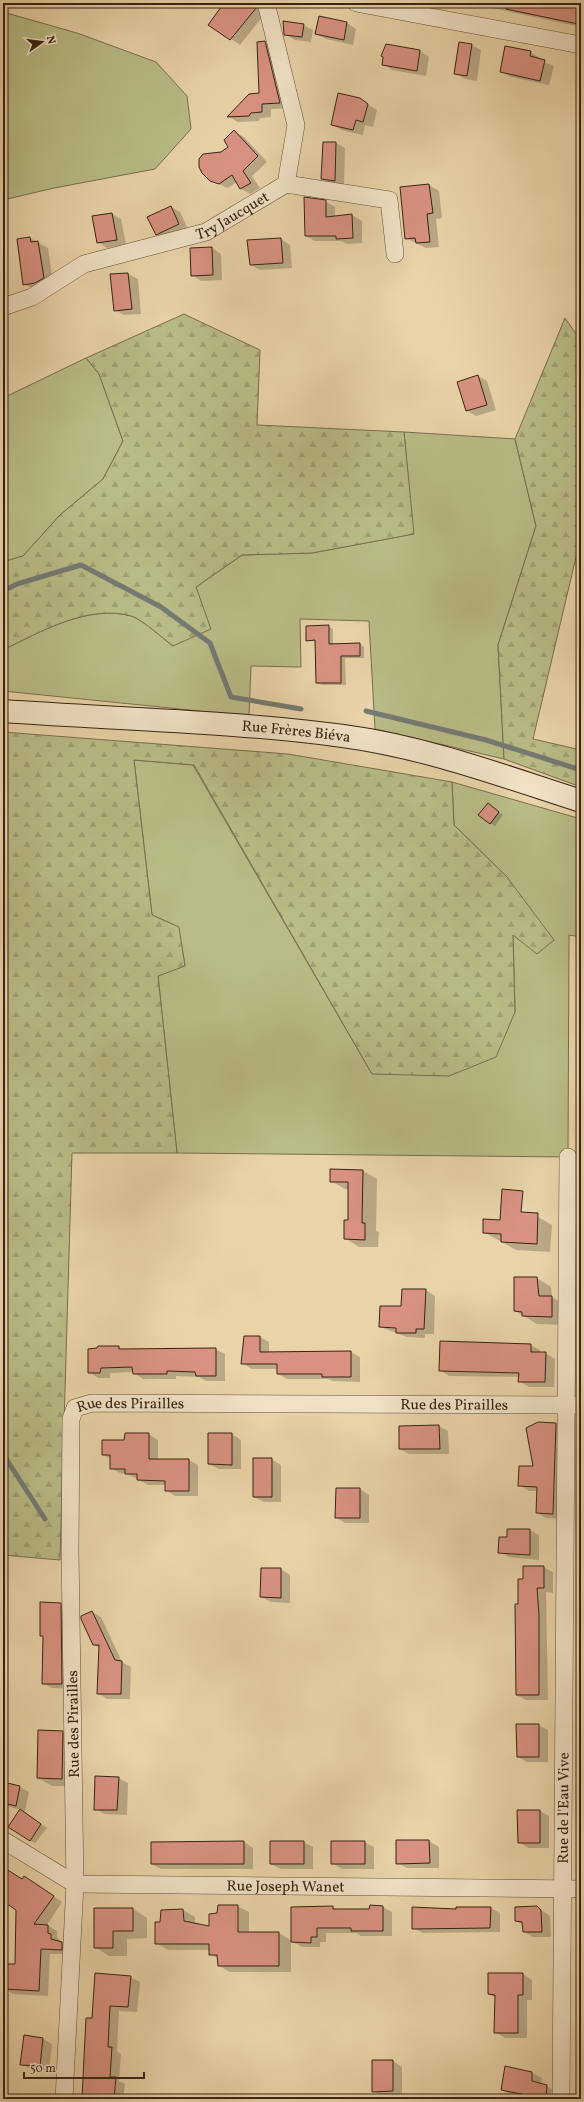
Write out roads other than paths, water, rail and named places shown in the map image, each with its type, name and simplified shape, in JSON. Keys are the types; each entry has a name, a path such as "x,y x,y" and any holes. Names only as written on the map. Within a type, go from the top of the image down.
{"street":[{"name":"Try Jaucquet","path":"3,307 32,297 84,264 206,232 286,184 296,125 266,3"},
{"path":"356,3 581,45"},
{"path":"286,184 389,200 394,254"},
{"name":"Rue Frères Biéva","path":"3,711 251,726 344,736 404,748 492,771 581,801"},
{"name":"Rue de l'Eau Vive","path":"561,2099 563,1889 574,1405 568,1157"},
{"name":"Rue des Pirailles","path":"75,1884 70,1552 71,1419 75,1408 92,1403 574,1405"},
{"path":"3,1840 75,1884 64,2099"},
{"name":"Rue Joseph Wanet","path":"75,1884 581,1889"}],"waterway":[{"path":"3,591 17,584 81,565 161,607 210,643 231,697 301,709"},
{"path":"366,711 486,740 581,770"},
{"path":"3,1454 45,1519"}]}
